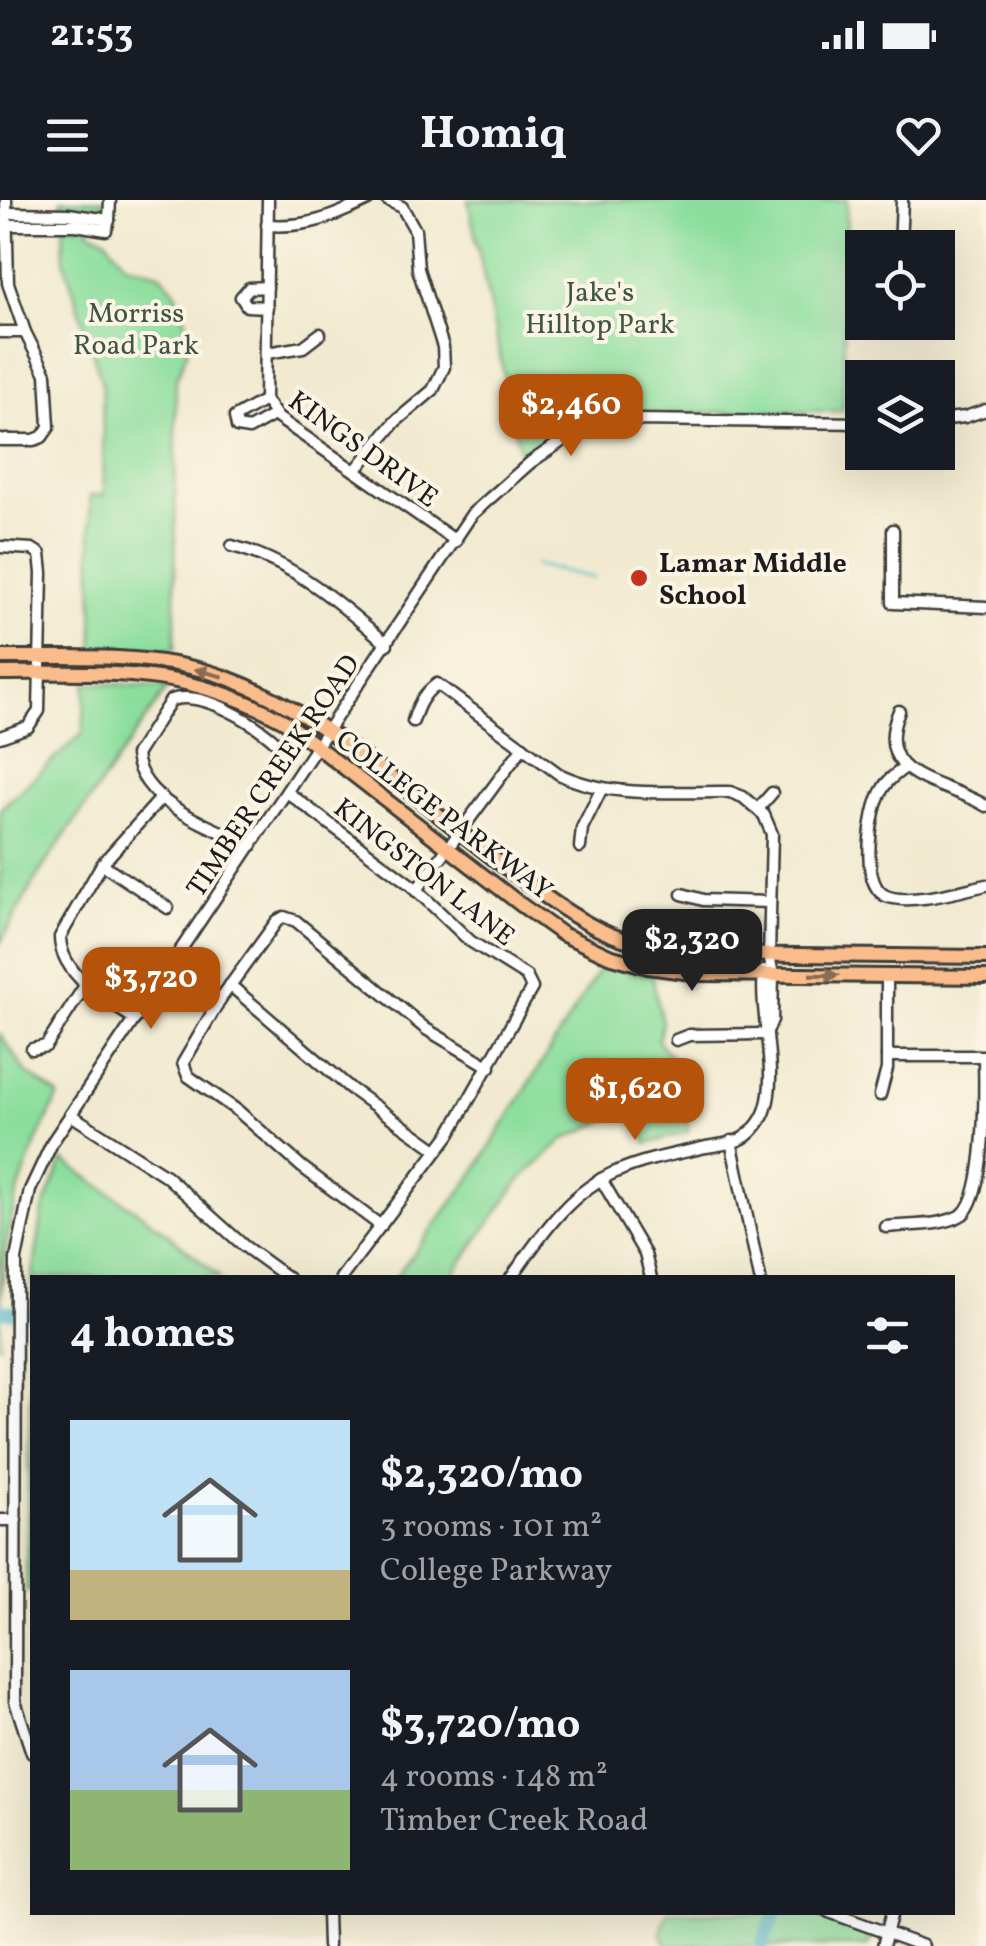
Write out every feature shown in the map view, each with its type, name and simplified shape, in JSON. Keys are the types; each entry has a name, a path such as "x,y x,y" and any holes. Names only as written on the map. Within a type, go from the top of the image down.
{"main road":[{"name":"COLLEGE PARKWAY","path":"0,658 134,659 180,665 248,687 327,731 554,904 600,930 682,952 986,957"},
{"name":"COLLEGE PARKWAY","path":"0,673 174,678 252,704 284,720 562,934 608,956 679,972 986,977"}],"street":[{"path":"0,440 34,440 47,433 49,420 46,374 25,332 8,283 6,200"},
{"path":"5,219 106,230 110,200"},
{"name":"KINGS DRIVE","path":"268,200 265,400 274,415 456,541"},
{"path":"267,225 319,223 368,200"},
{"path":"355,471 394,422 433,390 444,367 443,347 416,258 415,230 402,207 388,200"},
{"path":"901,230 902,200"},
{"path":"267,286 249,288 241,297 247,306 267,308"},
{"path":"0,332 25,332"},
{"path":"267,353 303,348 320,334"},
{"path":"265,400 240,412 235,417 237,427 249,429 274,415"},
{"path":"955,418 986,410"},
{"name":"TIMBER CREEK ROAD","path":"30,1746 16,1701 10,1537 16,1520 17,1249 30,1190 53,1141 472,514 532,462 568,437 594,426 635,420 845,422"},
{"path":"893,530 894,603 986,607"},
{"path":"232,546 282,564 334,599 387,644"},
{"path":"0,547 32,549 40,554 40,707 33,722 1,738"},
{"path":"413,721 418,704 437,684 560,774 601,790 730,792 743,796 758,809 768,820 772,834 768,974 762,1020 768,1093 765,1112 744,1138 653,1158 602,1178 548,1226 513,1275"},
{"path":"252,845 203,824 162,797 136,764 136,755 171,700 180,697 232,712 278,744"},
{"path":"898,710 893,738 904,768 922,780 985,804"},
{"path":"416,890 523,748"},
{"path":"904,768 888,780 873,813 870,860 875,886 892,897 939,897 986,885"},
{"path":"580,847 582,828 601,790"},
{"name":"KINGSTON LANE","path":"287,792 416,890 470,940 526,976 532,988 490,1067"},
{"path":"758,809 772,793"},
{"path":"135,1019 86,984 60,947 60,937 102,864 162,797"},
{"path":"102,864 168,908"},
{"path":"682,894 703,900 770,902"},
{"path":"344,1275 436,1150 490,1067 426,1029 296,921 284,918 277,921 230,985 183,1063 183,1070 380,1226"},
{"path":"880,1095 887,1056 887,976"},
{"path":"32,1050 46,1046 86,984"},
{"path":"230,985 352,1089 436,1150"},
{"path":"676,1040 688,1035 766,1034"},
{"path":"886,1227 949,1220 972,1206 980,1192 984,1168 985,1057 887,1056"},
{"path":"71,1114 166,1176 231,1236 284,1275"},
{"path":"731,1142 759,1275"},
{"path":"602,1178 640,1244 650,1275"},
{"path":"0,1520 16,1520"},
{"path":"327,1915 328,1946"},
{"path":"837,1915 923,1946"},
{"path":"883,1946 891,1915"}],"green space":[{"name":"Morriss Road Park","path":"61,200 104,200 104,208 91,208 89,230 105,238 126,264 160,273 176,292 187,325 187,352 176,380 175,649 94,650 90,496 104,495 102,383 64,260 63,225 79,226 82,207 61,206"},
{"name":"Jake's Hilltop Park","path":"468,200 847,200 843,411 617,413 559,433 521,458"},
{"path":"86,683 168,687 39,873 0,943 0,809 83,733"},
{"path":"605,960 652,974 662,1023 658,1041 671,1056 689,1132 647,1144 633,1108 565,1139 521,1179 452,1275 397,1275 473,1175"},
{"path":"0,1034 26,1072 59,1096 29,1160 12,1217 3,1277 0,1347"},
{"path":"63,1160 158,1226 218,1275 32,1275 43,1210"},
{"path":"30,1384 30,1591 26,1591"},
{"path":"667,1915 814,1915 873,1932 868,1946 667,1946 661,1932"}],"waterway":[{"path":"535,565 593,578"},
{"path":"0,1311 30,1314"},
{"path":"761,1946 775,1915"}],"place":[{"name":"Lamar Middle School","path":"639,578"}]}
